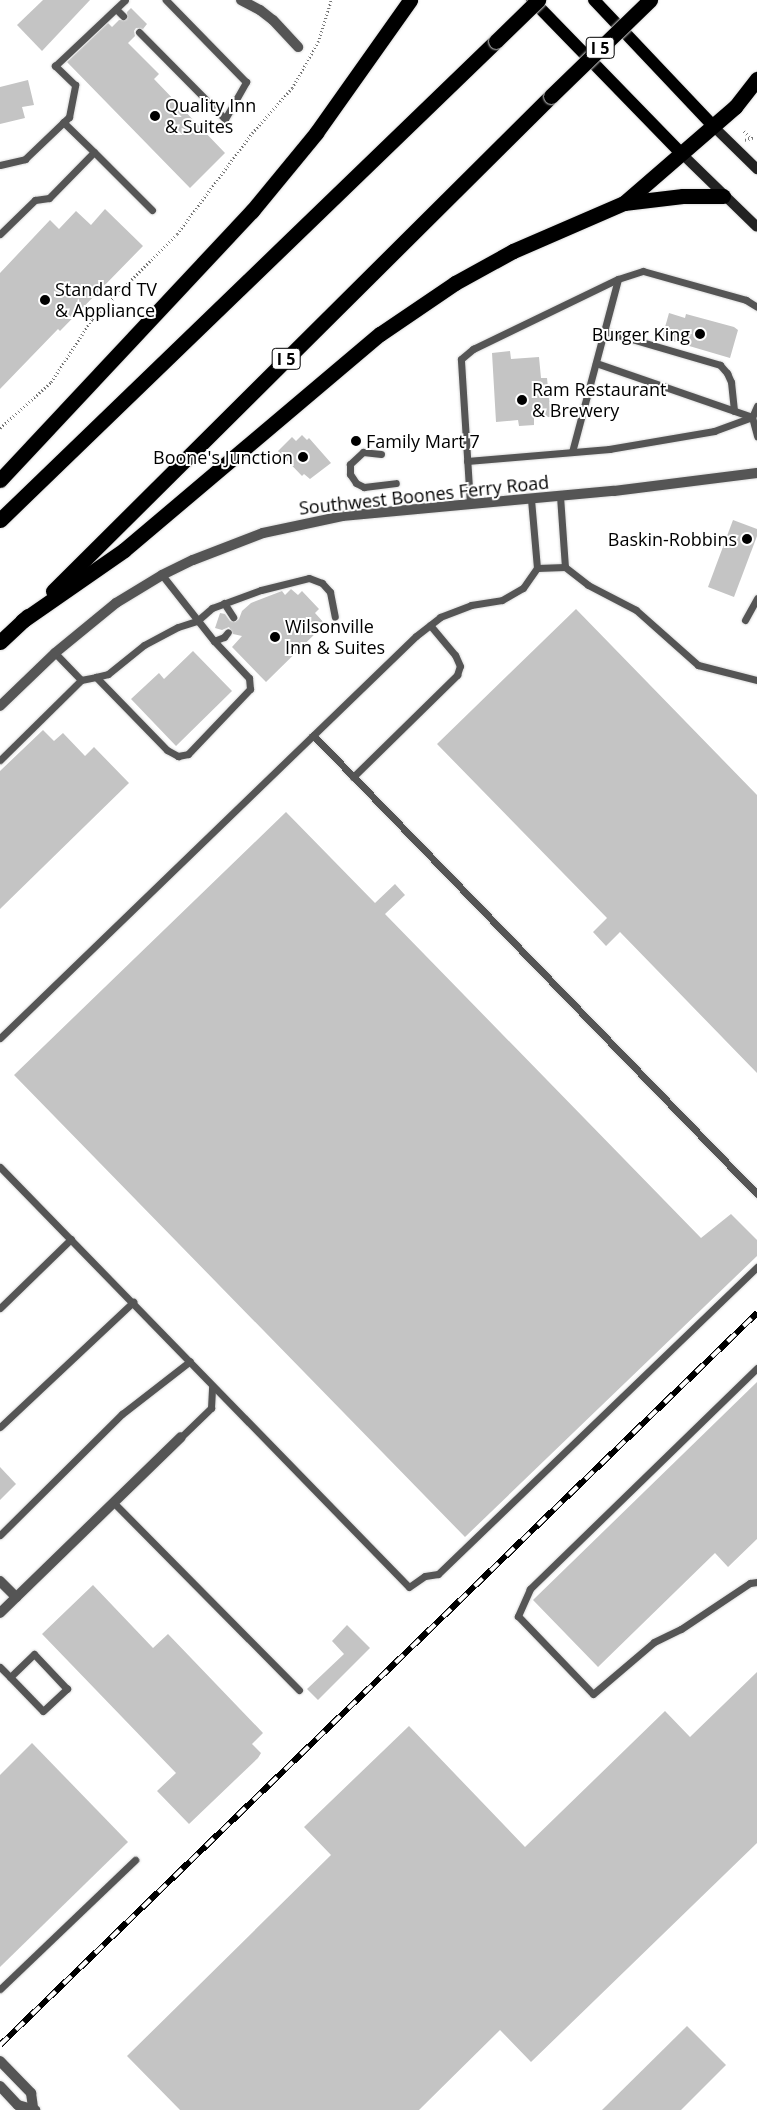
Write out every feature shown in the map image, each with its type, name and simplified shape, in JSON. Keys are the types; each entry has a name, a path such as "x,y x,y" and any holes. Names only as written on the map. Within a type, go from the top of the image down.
{"highway":[{"path":"0,480 252,211 316,133 410,0"},
{"path":"0,520 538,0"},
{"name":"I 5","path":"0,642 650,0"},
{"name":"I 5","path":"624,203 680,152 735,107 757,79"},
{"name":"I 5","path":"22,621 124,550 380,334 456,283 513,251 624,203 683,196 723,196"}],"main road":[{"path":"532,0 723,196 757,227"},
{"path":"594,0 757,170"}],"street":[{"path":"241,0 260,10 273,20 298,47"},
{"name":"Southwest Boones Ferry Road","path":"0,706 55,652 116,603 162,575 228,545 305,523 342,516 560,496 757,473"},
{"path":"0,1613 181,1437"},
{"path":"0,1581 16,1597"},
{"path":"0,2061 31,2093 34,2109 18,2104 0,2086"}],"lane":[{"path":"0,165 25,159 69,117 75,85 55,66 125,0"},
{"path":"139,32 225,118 246,82 166,0"},
{"path":"116,9 124,16"},
{"path":"63,122 152,210"},
{"path":"0,234 35,200 49,198 94,152"},
{"path":"470,504 461,359 473,349 618,279 643,271 746,300 757,308"},
{"path":"572,452 618,279"},
{"path":"604,331 720,365 728,373 731,382 734,411"},
{"path":"596,363 752,417"},
{"path":"757,406 752,417 757,436"},
{"path":"467,461 609,449 714,431 752,417"},
{"path":"382,454 363,452 350,464 350,474 356,483 364,487 396,483"},
{"path":"560,496 565,568"},
{"path":"0,1038 313,735 430,625 440,618 471,605 502,600 523,588 537,568 531,499"},
{"path":"537,568 565,568 588,585 636,610 698,665 757,680"},
{"path":"96,677 167,750 178,756 188,754 250,689 249,678 214,642 162,575"},
{"path":"0,760 80,680 108,674 144,645 178,627 197,621 212,608 224,602 308,578 322,583 330,592 335,617"},
{"path":"745,620 757,598"},
{"path":"224,602 232,617"},
{"path":"353,777 457,675 460,666 455,655 430,625"},
{"path":"214,642 224,637 228,632"},
{"path":"55,652 80,680"},
{"path":"313,735 757,1194"},
{"path":"0,1167 190,1361 212,1387 409,1587 425,1576 438,1574 757,1267"},
{"path":"0,1308 71,1240"},
{"path":"0,1426 133,1302"},
{"path":"0,1535 122,1414 190,1361"},
{"path":"757,1368 530,1588 518,1616 593,1694 654,1642 681,1630 750,1583 757,1582"},
{"path":"181,1437 211,1408 212,1387"},
{"path":"114,1503 299,1690"},
{"path":"0,1667 44,1712 67,1688 34,1654 10,1677"},
{"path":"0,1989 135,1860"}],"path":[{"path":"0,428 51,382 92,319 177,234 252,133 292,88 318,42 331,0"},
{"path":"744,131 750,137"},
{"path":"745,140 755,137"}],"building":[{"path":"43,0 90,0 42,51 17,25"},
{"name":"Quality Inn & Suites","path":"131,8 147,24 143,29 136,28 134,31 135,36 128,43 159,74 154,79 225,153 190,188 67,62 108,23 112,27 119,20 126,20 127,12"},
{"path":"28,80 34,105 22,107 25,118 0,124 0,87"},
{"name":"Standard TV & Appliance","path":"105,209 143,246 0,389 0,273 50,220 59,229 76,211 91,225"},
{"name":"Burger King","path":"669,313 685,318 686,314 734,327 738,330 730,358 662,338"},
{"name":"Ram Restaurant & Brewery","path":"510,351 511,359 539,357 541,378 547,378 551,417 534,418 534,425 519,426 518,420 496,422 492,353"},
{"name":"Boone's Junction","path":"302,435 307,440 309,438 331,463 310,479 304,474 302,476 278,451 292,437 296,441"},
{"path":"733,520 757,529 757,536 734,597 708,587"},
{"name":"Wilsonville Inn & Suites","path":"291,589 298,595 302,591 319,609 315,613 325,624 266,682 232,647 242,636 233,634 229,627 222,630 215,628 220,613 225,614 230,621 235,622 239,619 242,611 251,603 282,591 285,595"},
{"path":"576,609 757,795 757,1073 620,932 606,946 593,932 607,918 437,744"},
{"path":"193,651 232,691 176,746 131,699 159,673 164,679"},
{"path":"43,730 54,741 63,733 85,756 94,747 129,783 0,909 0,771"},
{"path":"286,812 375,903 395,884 405,895 385,914 701,1238 731,1214 757,1240 757,1256 465,1537 14,1075"},
{"path":"757,1382 757,1539 728,1567 715,1553 598,1667 533,1600"},
{"path":"0,1467 16,1484 0,1500"},
{"path":"93,1585 153,1648 168,1634 263,1733 252,1744 261,1753 258,1758 189,1824 157,1791 176,1773 42,1634"},
{"path":"347,1625 370,1648 318,1700 307,1689 344,1654 332,1641"},
{"path":"757,1672 757,1843 531,2062 500,2030 419,2110 180,2110 127,2056 331,1855 304,1827 409,1726 525,1847 665,1711 690,1737"},
{"path":"32,1743 128,1842 0,1967 0,1775"},
{"path":"687,2026 726,2065 681,2110 602,2110"}],"railway":[{"path":"0,2045 757,1313"}],"place":[{"name":"Quality Inn & Suites","path":"155,116"},
{"name":"Standard TV & Appliance","path":"45,300"},
{"name":"Burger King","path":"700,334"},
{"name":"Ram Restaurant & Brewery","path":"522,400"},
{"name":"Family Mart 7","path":"356,441"},
{"name":"Boone's Junction","path":"303,457"},
{"name":"Baskin-Robbins","path":"747,539"},
{"name":"Wilsonville Inn & Suites","path":"275,637"}]}
